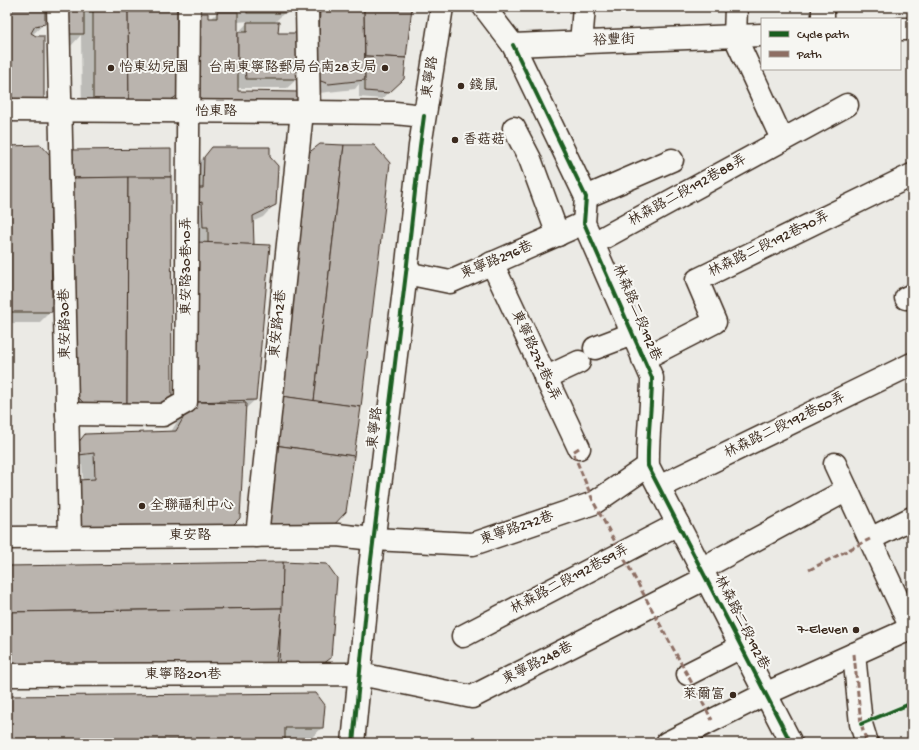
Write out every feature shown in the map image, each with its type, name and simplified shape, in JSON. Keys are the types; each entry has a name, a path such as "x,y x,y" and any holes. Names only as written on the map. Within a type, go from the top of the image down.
{"street":[{"name":"東安路30巷","path":"58,7 62,111 70,537"},
{"name":"東安路30巷10弄","path":"67,414 164,415 186,402 188,7"},
{"name":"東安路12巷","path":"257,536 305,112 307,7"},
{"name":"東寧路","path":"353,743 373,539 420,146 442,7"},
{"path":"484,7 513,45 586,197 584,223"},
{"path":"581,42 584,7"},
{"path":"736,7 735,36 782,139"},
{"path":"823,7 823,18"},
{"path":"901,30 912,29"},
{"name":"裕豐街","path":"513,45 761,35"},
{"name":"林森路二段192巷88弄","path":"594,243 782,139 847,105"},
{"name":"怡東路","path":"7,110 305,112 424,116"},
{"path":"514,128 530,159 558,235"},
{"path":"586,197 672,160"},
{"name":"林森路二段192巷70弄","path":"643,359 715,322 697,280 912,175"},
{"name":"東寧路296巷","path":"406,273 450,282 584,223"},
{"name":"林森路二段192巷","path":"584,223 652,378 648,466 791,743"},
{"name":"東寧路272巷6弄","path":"492,263 579,448"},
{"path":"546,378 587,355 632,334"},
{"name":"林森路二段192巷50弄","path":"659,488 912,364"},
{"path":"668,743 766,694 912,628 835,464"},
{"name":"東寧路272巷","path":"373,539 473,544 594,503 648,466"},
{"name":"東寧路248巷","path":"360,674 472,697 703,574 847,490"},
{"path":"870,539 912,518"},
{"name":"林森路二段192巷59弄","path":"463,636 678,524"},
{"name":"東安路","path":"7,538 337,535 373,539"},
{"path":"688,674 741,647"},
{"path":"854,654 861,724 867,743"},
{"name":"東寧路201巷","path":"7,675 360,674"}],"building":[{"path":"7,7 45,7 45,24 35,26 31,33 36,36 44,36 44,98 37,105 7,105 7,35 9,35 9,25 7,25"},
{"name":"怡東幼兒園","path":"60,7 128,7 129,103 93,104 93,11 84,11 84,34 61,34"},
{"path":"128,7 177,7 177,96 166,103 129,103"},
{"path":"247,7 286,7 286,13 247,13"},
{"path":"320,7 364,7 365,80 329,84 318,80"},
{"path":"364,7 412,7 406,58 365,56"},
{"path":"217,12 238,12 238,91 299,92 299,107 198,106 192,13 208,13 208,18 217,18"},
{"path":"247,22 279,22 278,33 297,33 298,79 246,79 245,67 238,67 238,32 247,32"},
{"name":"台南東寧路郵局台南28支局","path":"365,56 406,58 404,79 389,93 365,91"},
{"path":"320,144 344,145 314,401 281,396 307,154"},
{"path":"41,145 50,155 52,312 7,312 7,146"},
{"path":"344,145 374,145 390,163 361,407 314,401"},
{"path":"212,147 270,147 270,157 278,166 276,205 253,216 254,245 208,243 208,227 203,227 202,202 195,204 195,188 203,188 204,157"},
{"path":"171,149 171,177 72,178 71,150"},
{"path":"128,177 127,406 86,406 74,392 72,178"},
{"path":"128,177 171,177 172,396 169,403 152,406 127,406"},
{"path":"197,242 270,245 256,400 192,402"},
{"path":"281,396 361,407 354,456 274,445"},
{"path":"192,402 246,403 240,518 227,531 87,531 77,522 78,480 95,479 94,453 79,455 78,443 85,434 176,431"},
{"path":"274,445 354,456 346,512 332,527 269,529 264,519"},
{"path":"283,562 327,564 337,578 331,658 319,667 279,664"},
{"path":"283,562 282,608 7,612 7,566"},
{"path":"282,608 276,667 7,667 7,612"},
{"path":"316,693 325,705 323,728 285,728 285,740 7,742 7,696"}],"marked path":[{"path":"579,448 573,452 594,503 712,720"},
{"path":"809,570 870,539"},
{"path":"854,654 861,724 867,743"}],"cycle path":[{"path":"513,45 586,197 584,223 652,378 648,466 791,743"},
{"path":"353,743 370,568 424,116"},
{"path":"861,724 912,703"}],"place":[{"name":"怡東幼兒園","path":"111,68"},
{"name":"台南東寧路郵局台南28支局","path":"385,68"},
{"name":"錢鼠","path":"461,86"},
{"name":"香菇菇","path":"455,140"},
{"name":"全聯福利中心","path":"142,506"},
{"name":"7-Eleven","path":"856,630"},
{"name":"萊爾富","path":"733,695"}]}
